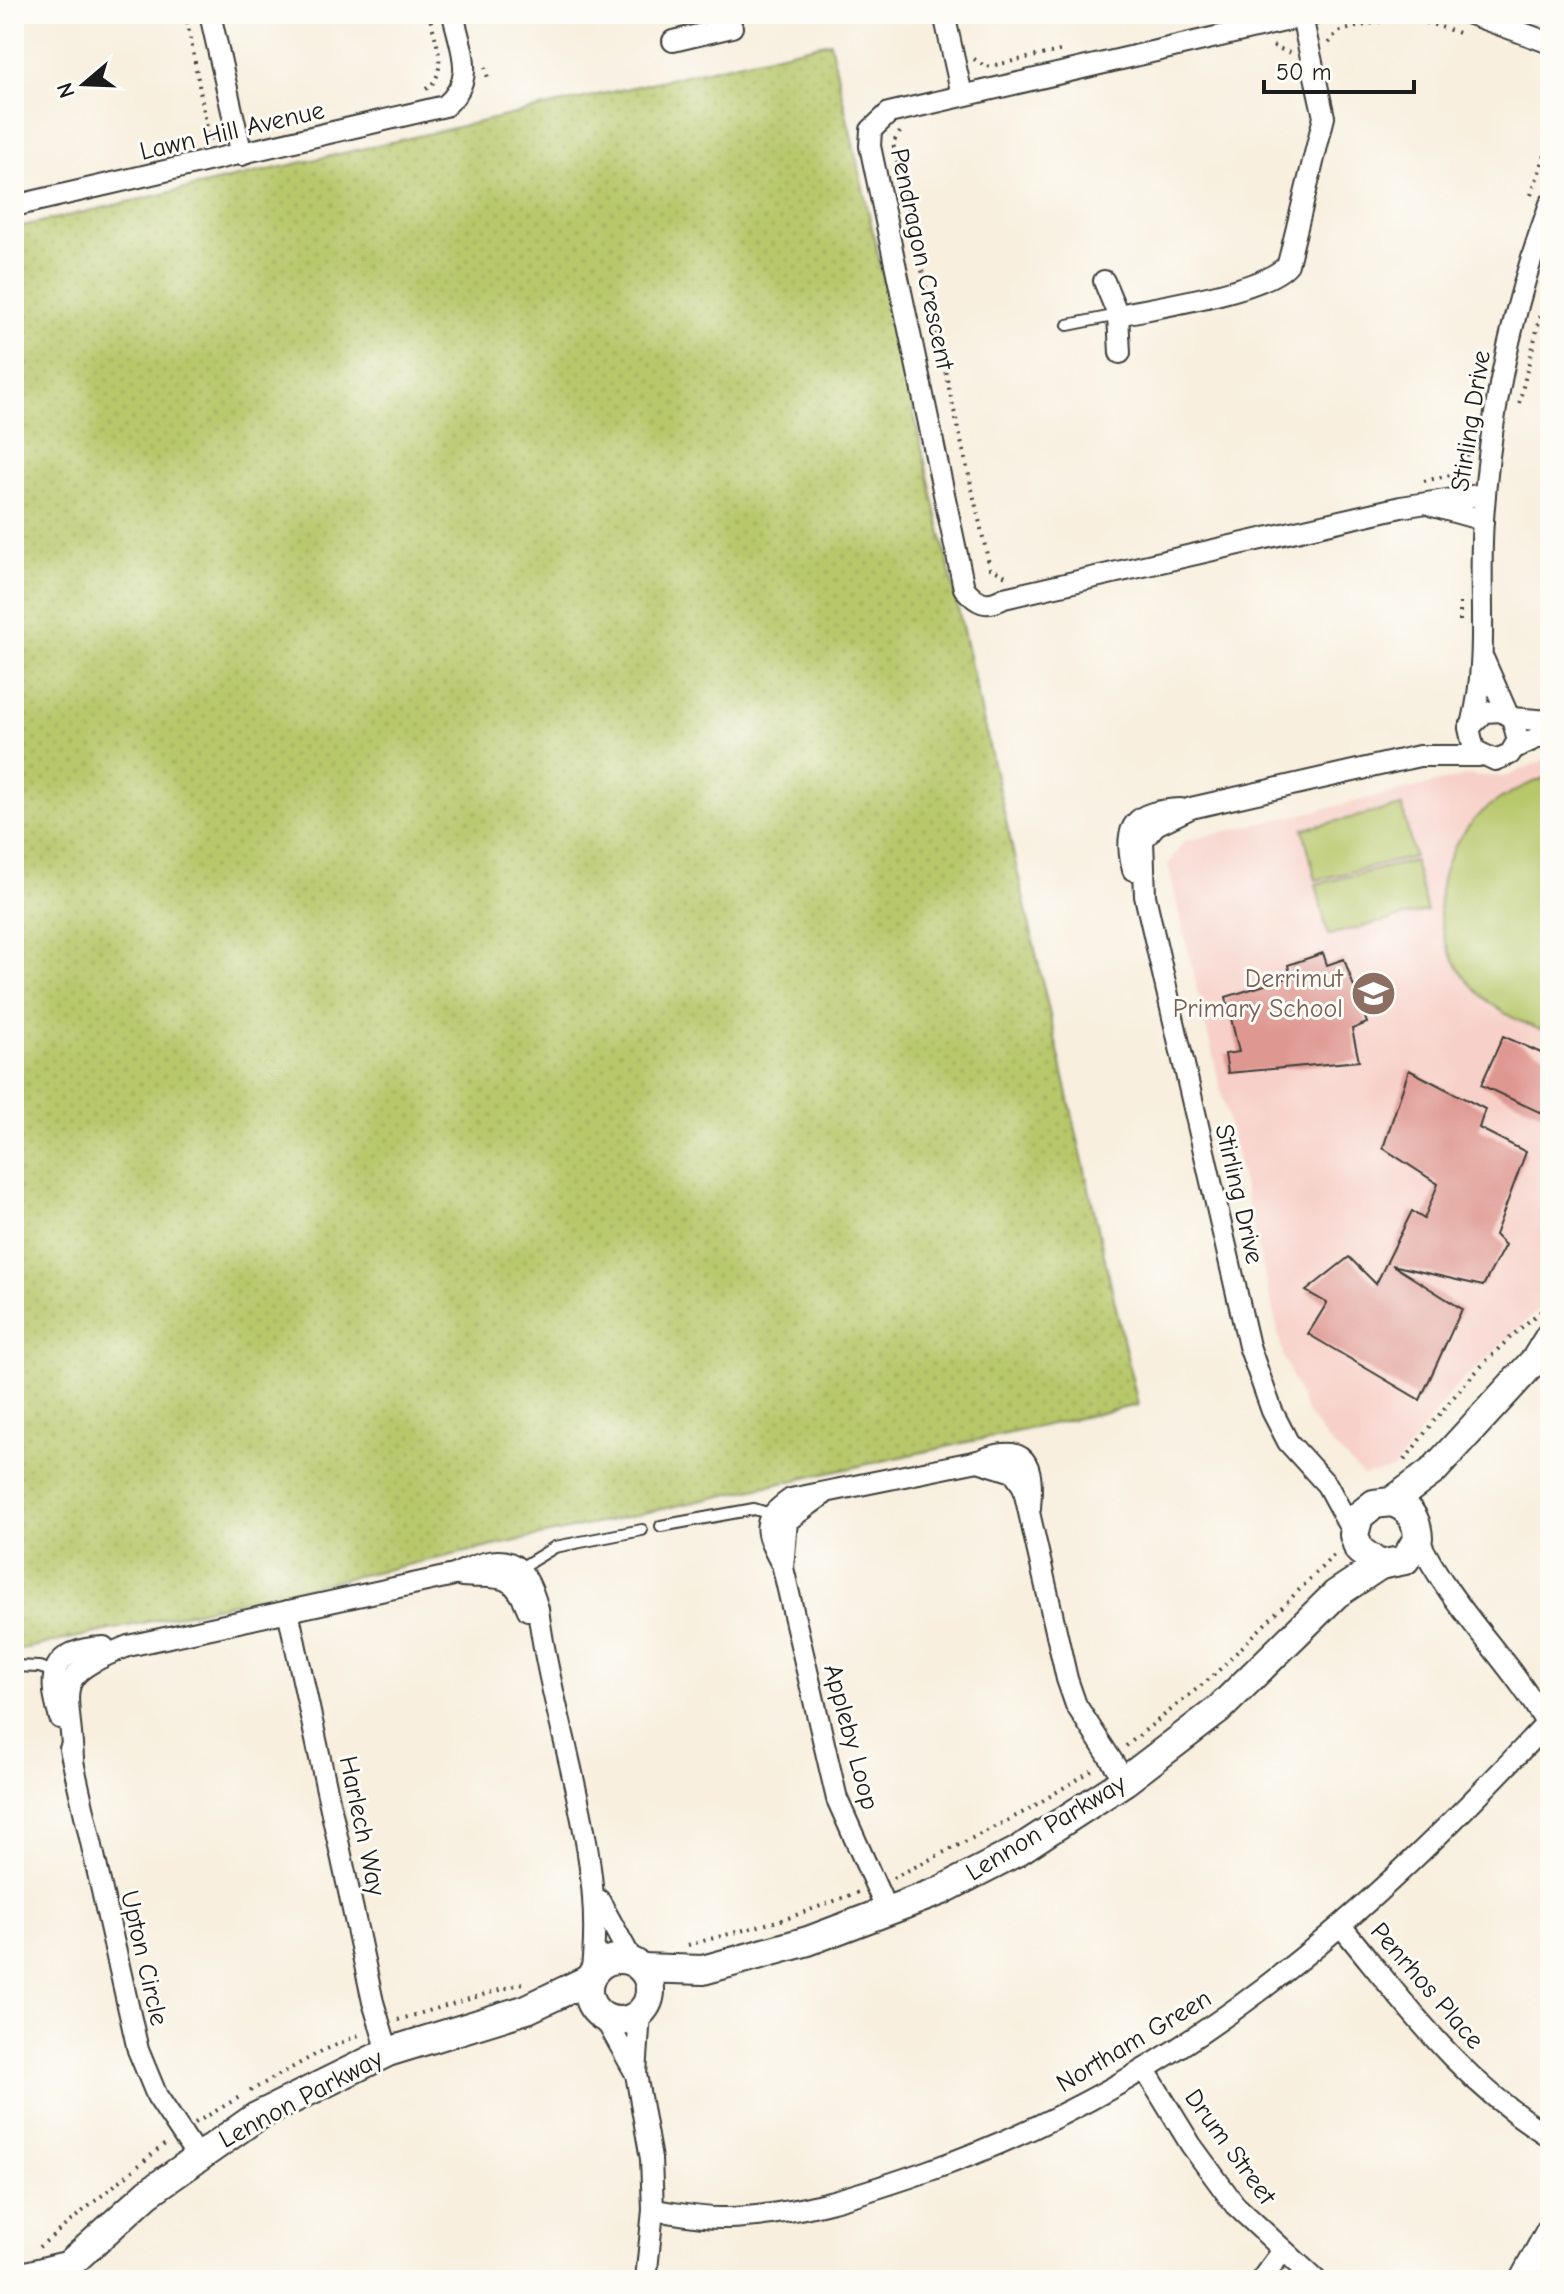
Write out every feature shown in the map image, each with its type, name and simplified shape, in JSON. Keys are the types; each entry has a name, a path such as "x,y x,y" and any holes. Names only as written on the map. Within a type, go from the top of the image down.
{"street":[{"path":"210,14 242,155"},
{"name":"Lawn Hill Avenue","path":"14,206 426,113 445,106 457,96 465,81 453,14"},
{"path":"944,14 962,95"},
{"path":"1470,14 1550,43"},
{"path":"1118,315 1254,284 1276,276 1288,264 1323,127 1310,49 1308,15"},
{"name":"Pendragon Crescent","path":"1308,15 889,113 871,130 870,146 962,569 979,587 1004,598 1401,507 1485,494"},
{"path":"673,41 704,24 732,27"},
{"name":"Stirling Drive","path":"1419,756 1471,724 1479,695 1485,494 1508,346 1550,204"},
{"path":"1104,281 1118,315 1120,353"},
{"name":"Pendragon Crescent","path":"1430,504 1483,520"},
{"name":"Stirling Drive","path":"1481,652 1510,716"},
{"path":"1550,721 1510,716 1493,710 1471,724 1470,743 1479,756 1503,759 1515,748 1550,732"},
{"path":"1510,716 1518,733 1515,748"},
{"name":"Stirling Drive","path":"1351,1530 1327,1485 1288,1442 1259,1377 1226,1257 1145,896 1141,858 1143,840 1156,825 1191,808 1419,756 1479,756"},
{"name":"Lennon Parkway","path":"1336,1594 1351,1530 1359,1516 1374,1504 1387,1502 1433,1471 1547,1356"},
{"path":"778,1517 791,1499 978,1461 1017,1464 1030,1508 1067,1679 1076,1705 1117,1769"},
{"name":"Lennon Parkway","path":"643,2009 703,1970 808,1941 888,1913 1016,1852 1117,1769 1218,1710 1336,1594 1384,1566 1405,1560 1418,1532 1420,1504 1433,1471"},
{"name":"Stirling Drive","path":"1327,1485 1358,1499 1387,1502"},
{"path":"1387,1502 1408,1510 1438,1579 1513,1670 1548,1727"},
{"name":"Appleby Loop","path":"778,1517 766,1521 767,1535 783,1568 837,1799 888,1913"},
{"path":"1351,1530 1364,1557 1384,1566 1438,1579"},
{"path":"62,1674 128,1646 454,1575 513,1573 542,1640 594,1889 597,1938 589,1996 636,2074"},
{"name":"Harlech Way","path":"288,1611 384,2039"},
{"name":"Upton Circle","path":"62,1674 68,1691 73,1759 138,2050 157,2096 197,2156"},
{"name":"Northam Green","path":"653,2210 708,2218 742,2218 788,2211 863,2191 948,2164 1019,2135 1145,2070 1265,1990 1341,1926 1444,1831 1548,1727"},
{"path":"594,1889 650,1986 643,2009 636,2074 651,2159 653,2210 646,2280"},
{"name":"Penrhos Place","path":"1341,1926 1417,2023 1460,2067 1550,2137"},
{"path":"591,1978 597,1968 614,1959 637,1965"},
{"name":"Lennon Parkway","path":"637,1965 703,1970"},
{"name":"Lennon Parkway","path":"14,2279 57,2274 148,2193 197,2156 256,2117 329,2078 384,2039 527,2009 591,1978"},
{"name":"Lennon Parkway","path":"527,2009 600,2014"},
{"path":"600,2014 623,2021 643,2009"},
{"name":"Drum Street","path":"1145,2070 1191,2145 1235,2205 1282,2252 1316,2280"},
{"path":"1524,2280 1550,2232"},
{"path":"1261,2280 1282,2252"}],"lane":[{"path":"1068,325 1118,315"},
{"path":"661,1526 754,1509 778,1517"},
{"path":"513,1573 555,1547 642,1530"},
{"path":"14,1666 62,1674"}],"path":[{"path":"186,14 209,139 237,133"},
{"path":"418,95 439,75 439,60 429,14"},
{"path":"1262,48 1277,45 1291,54 1331,43 1337,32 1402,17 1416,18 1476,39"},
{"path":"955,63 975,59 986,67 1074,47"},
{"path":"901,129 893,143 990,568 1004,576 1020,573"},
{"path":"1519,405 1550,277"},
{"path":"1418,483 1464,472 1464,499"},
{"path":"1460,597 1460,631"},
{"path":"1403,1463 1444,1409 1493,1355 1550,1304"},
{"path":"676,1948 785,1919 875,1886 1117,1769 1171,1711 1275,1617 1337,1551 1336,1525 1351,1530"},
{"path":"34,2250 54,2239 127,2173 181,2132 320,2052 384,2039 500,1988 536,1980"}],"shaded area":[{"name":"Derrimut Primary School","path":"1550,757 1550,1299 1450,1393 1393,1470 1363,1476 1326,1438 1306,1411 1284,1358 1168,865 1184,841 1470,775 1505,777"}],"green space":[{"path":"830,42 1138,1405 14,1651 14,228"},
{"path":"1550,776 1550,1032 1517,1020 1489,1002 1466,979 1450,952 1441,923 1440,891 1448,859 1475,818 1505,796"},
{"path":"1402,806 1414,857 1316,880 1303,829"},
{"path":"1414,861 1427,911 1328,935 1316,884"}],"building":[{"path":"1323,953 1327,965 1344,959 1367,1023 1352,1029 1359,1061 1228,1073 1225,1054 1239,1052 1226,997 1291,977 1288,965"},
{"path":"1503,1036 1550,1057 1550,1117 1481,1085"},
{"path":"1409,1070 1485,1109 1479,1128 1526,1152 1495,1235 1505,1245 1483,1286 1392,1265 1462,1309 1420,1400 1308,1334 1327,1303 1306,1291 1349,1257 1376,1284 1412,1211 1424,1219 1438,1184 1383,1148"}],"place":[{"name":"Derrimut Primary School","path":"1374,994"}]}
